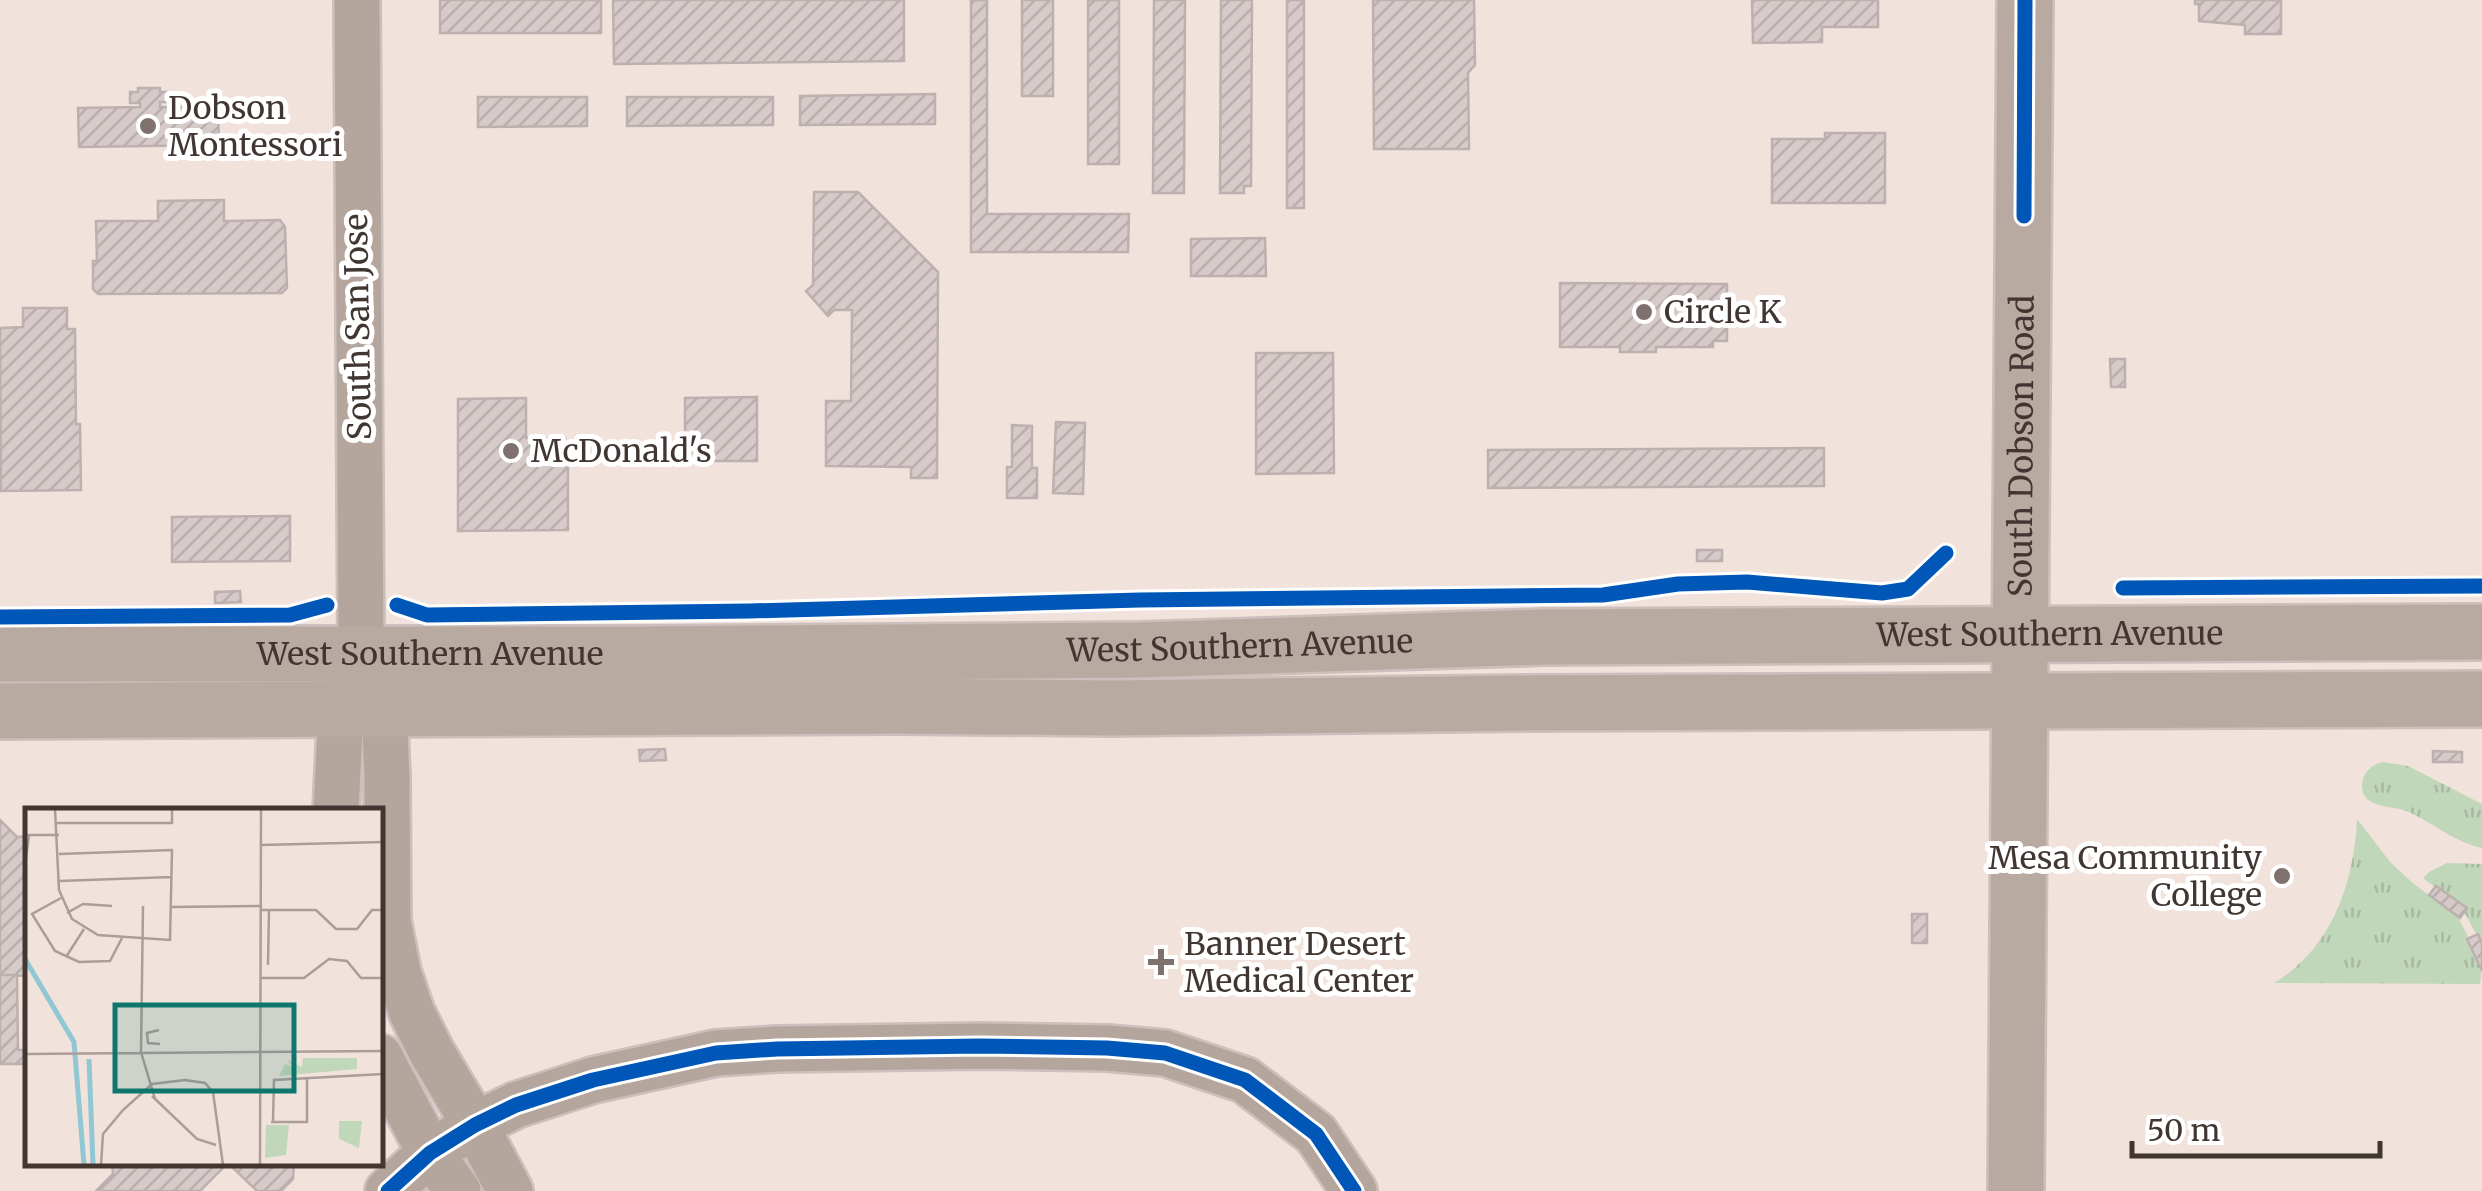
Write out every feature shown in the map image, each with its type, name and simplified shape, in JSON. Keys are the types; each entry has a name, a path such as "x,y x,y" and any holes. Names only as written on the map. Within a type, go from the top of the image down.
{"main road":[{"name":"South Dobson Road","path":"2016,1191 2025,0"},
{"name":"West Southern Avenue","path":"0,654 1140,650 1563,636 2482,632"},
{"path":"1112,708 1168,681 1336,672 1356,662 1365,643"},
{"path":"921,650 923,706"},
{"name":"West Southern Avenue","path":"0,711 2482,699"}],"street":[{"name":"South San Jose","path":"357,0 361,654"},
{"path":"337,808 363,708 361,654"},
{"path":"363,708 388,778 388,921 398,972 412,1014 510,1191"},
{"path":"388,1191 430,1153 516,1105 593,1080 716,1053 850,1048 1106,1048 1165,1053 1245,1080 1316,1134 1354,1191"},
{"path":"382,1061 430,1153 458,1191"}],"green space":[{"path":"2382,762 2408,766 2482,804 2482,848 2404,810 2367,799 2363,793 2364,776"},
{"path":"2357,819 2391,863 2458,917 2482,965 2480,984 2274,983 2311,952 2336,912 2351,867"},
{"path":"2447,863 2482,864 2482,945 2462,908 2423,878"}],"building":[{"path":"440,0 601,0 601,33 440,33"},
{"path":"613,0 904,0 904,61 614,64"},
{"path":"971,0 987,0 987,214 1129,214 1128,252 971,252"},
{"path":"1022,0 1053,0 1053,96 1022,96"},
{"path":"1088,0 1119,0 1119,164 1088,164"},
{"path":"1154,0 1185,0 1184,193 1153,193"},
{"path":"1221,0 1252,0 1251,186 1244,186 1244,193 1220,193"},
{"path":"1287,0 1304,0 1304,208 1287,208"},
{"path":"1373,0 1474,0 1475,65 1468,73 1469,149 1374,149"},
{"path":"1752,0 1878,0 1878,27 1822,27 1822,42 1753,43"},
{"path":"2195,0 2281,0 2281,34 2245,34 2245,25 2199,21 2199,4"},
{"name":"Dobson Montessori","path":"138,88 168,92 168,102 160,102 160,107 218,107 219,145 79,147 78,108 140,107 140,103 130,103 130,92 138,92"},
{"path":"935,94 935,124 800,125 800,96"},
{"path":"478,97 587,97 587,126 478,127"},
{"path":"627,97 773,97 773,125 627,126"},
{"path":"1825,133 1885,133 1885,203 1772,203 1772,139 1825,139"},
{"path":"814,192 858,192 938,272 937,478 911,478 911,467 826,466 826,401 851,401 852,310 834,310 828,316 806,291 813,285"},
{"path":"224,200 224,221 280,220 285,227 287,288 282,293 98,294 93,289 96,221 158,221 158,201"},
{"path":"1265,238 1266,276 1191,276 1191,239"},
{"name":"Circle K","path":"1560,283 1727,284 1727,341 1713,341 1713,347 1656,347 1656,352 1620,352 1620,347 1560,347"},
{"path":"23,308 67,308 67,329 75,329 81,490 1,491 0,328 23,327"},
{"path":"1256,353 1333,353 1334,473 1256,474"},
{"path":"2110,359 2125,359 2125,387 2111,387"},
{"path":"757,397 757,461 685,461 685,398"},
{"name":"McDonald's","path":"526,398 526,438 565,438 568,530 458,531 458,399"},
{"path":"1056,422 1085,423 1083,494 1053,493"},
{"path":"1012,425 1032,426 1037,498 1007,498"},
{"path":"1824,448 1824,486 1488,488 1488,450"},
{"path":"290,516 290,561 172,562 172,517"},
{"path":"1697,550 1722,550 1722,561 1697,561"},
{"path":"240,591 241,602 215,603 215,592"},
{"path":"665,749 666,760 640,761 639,750"},
{"path":"2433,751 2462,752 2462,762 2433,762"},
{"path":"0,820 17,837 25,836 25,976 0,975"},
{"path":"2436,886 2467,908 2460,918 2429,895"},
{"path":"1912,914 1927,914 1927,943 1912,943"},
{"path":"2478,934 2482,944 2482,971 2467,939"},
{"path":"0,975 17,975 18,1050 25,1050 25,1064 0,1064"},
{"path":"112,1166 225,1166 200,1191 96,1191 113,1174"},
{"path":"231,1166 294,1166 293,1179 281,1191 257,1191"}],"cycle path":[{"path":"2024,216 2025,0"},
{"path":"397,605 427,615 750,611 1140,600 1603,595 1678,584 1747,582 1882,593 1908,589 1946,553"},
{"path":"2123,588 2482,586"},
{"path":"0,617 290,615 327,605"},
{"path":"388,1191 430,1153 475,1125 516,1105 593,1080 716,1053 979,1046 1165,1053 1245,1080 1316,1134 1354,1191"}],"place":[{"name":"Dobson Montessori","path":"148,126"},
{"name":"Circle K","path":"1644,312"},
{"name":"McDonald's","path":"511,451"},
{"name":"Mesa Community College","path":"2282,876"},
{"name":"Banner Desert Medical Center","path":"1161,962"}]}
